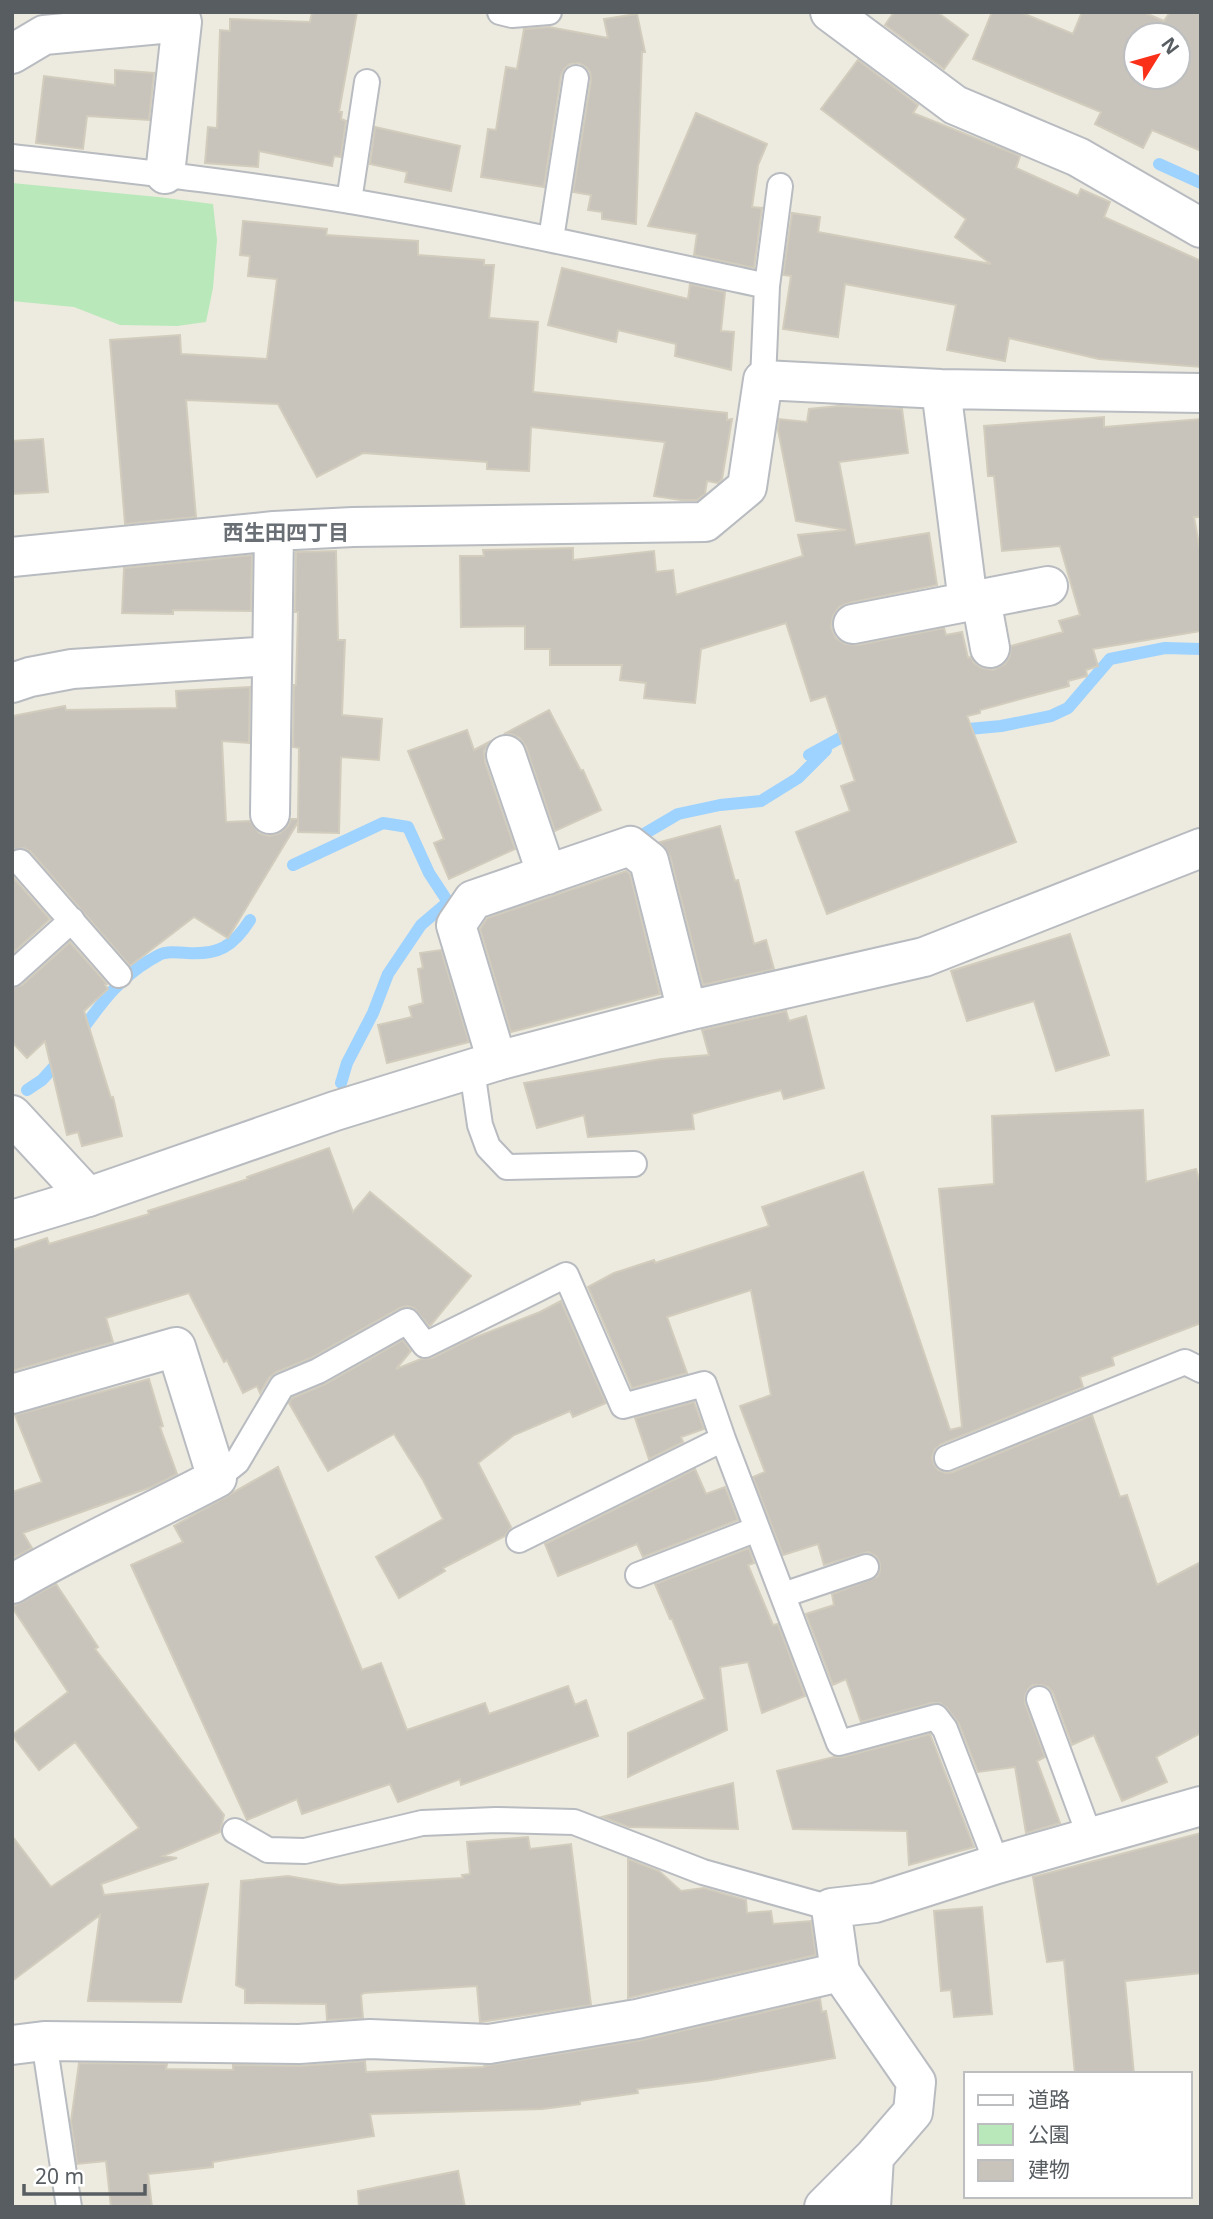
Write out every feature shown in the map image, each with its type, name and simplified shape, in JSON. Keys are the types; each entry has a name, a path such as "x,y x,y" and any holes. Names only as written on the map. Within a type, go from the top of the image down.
{"street":[{"path":"830,12 955,105 1078,157 1201,228"},
{"path":"12,54 44,35 181,22 165,174"},
{"path":"12,557 274,531 353,527 705,522 747,487 763,380 941,389 1201,393"},
{"path":"941,389 974,601 990,648"},
{"path":"270,814 274,531"},
{"path":"853,624 1048,586"},
{"path":"12,683 72,669 272,656"},
{"path":"506,755 547,875"},
{"path":"484,1065 456,925 473,900 630,846 649,861 687,1011"},
{"path":"12,1220 88,1197 335,1111 484,1065 687,1011 924,957 1201,848"},
{"path":"12,1115 88,1197"},
{"path":"12,1394 176,1348 217,1478 151,1513 61,1555 12,1584"},
{"path":"824,2207 874,2157 913,2112 916,2082 840,1972 831,1908 874,1903 997,1864 1201,1806"},
{"path":"28,2043 299,2044 370,2039 489,2044 637,2019 840,1972"},
{"path":"871,2207 874,2157"}],"lane":[{"path":"500,12 512,15 549,12"},
{"path":"551,239 576,78"},
{"path":"349,201 367,82"},
{"path":"12,157 165,174 349,201 551,239 766,286"},
{"path":"763,380 766,286 780,187"},
{"path":"20,862 120,975"},
{"path":"12,974 72,920"},
{"path":"484,1065 480,1125 488,1147 507,1167 634,1164"},
{"path":"217,1478 237,1462 282,1386 318,1371 407,1321 425,1345 565,1275 623,1406 704,1384 839,1743 936,1717 945,1728 997,1864"},
{"path":"947,1458 1185,1362 1201,1370"},
{"path":"519,1540 723,1439"},
{"path":"638,1575 757,1529"},
{"path":"783,1595 866,1567"},
{"path":"1039,1699 1090,1838"},
{"path":"235,1831 268,1850 304,1851 422,1823 496,1820 574,1822 703,1872 831,1908"},
{"path":"28,2043 69,2207"}],"green space":[{"path":"12,183 213,204 217,240 213,288 206,322 177,326 120,325 74,307 12,301"}],"building":[{"path":"312,12 357,12 339,112 342,112 341,119 346,121 341,157 334,156 332,166 259,151 258,167 205,163 208,127 217,128 220,30 230,31 230,19 310,22"},
{"path":"894,12 937,12 968,35 944,69 885,25"},
{"path":"992,12 1020,12 1073,34 1082,12 1143,12 1164,21 1170,12 1201,12 1201,151 1152,130 1143,148 1095,124 1101,112 973,59"},
{"path":"637,14 645,52 642,52 636,224 602,219 602,212 588,210 591,195 573,192 591,80 590,72 579,63 570,64 561,76 544,187 481,177 488,129 496,130 506,67 517,69 524,29 549,27 608,38 604,19"},
{"path":"858,60 918,105 913,113 1020,156 1016,168 1078,196 1081,189 1110,202 1104,217 1201,261 1201,367 1099,359 1009,338 1005,361 947,350 956,305 845,284 838,337 783,329 791,276 783,275 792,213 820,217 818,232 991,264 955,237 966,219 821,109"},
{"path":"115,70 154,73 149,120 87,116 83,149 36,143 44,76 115,85"},
{"path":"696,113 767,144 758,165 752,207 762,208 754,268 694,255 697,234 648,226"},
{"path":"375,127 460,146 451,191 405,182 407,172 370,164"},
{"path":"243,221 327,229 326,235 418,241 418,255 484,260 484,265 494,265 489,318 538,322 533,392 727,413 727,420 732,419 722,479 718,483 707,481 705,494 697,500 654,496 665,442 531,427 529,471 487,469 487,462 363,453 317,477 278,404 186,400 196,517 125,524 110,340 180,335 181,354 267,359 277,279 248,276 250,256 240,255"},
{"path":"562,268 688,299 690,284 725,292 721,331 734,332 731,370 675,356 676,344 618,330 616,342 548,325"},
{"path":"839,406 902,409 908,453 839,462 855,545 929,533 937,585 839,607 833,616 831,627 836,638 845,644 857,645 944,628 946,635 962,632 968,658 971,657 974,663 982,668 993,670 1005,664 1010,656 1011,646 1063,632 1059,621 1080,615 1060,546 1002,551 994,476 988,476 984,426 1104,417 1104,427 1201,419 1201,517 1194,517 1201,556 1201,631 1093,649 1098,666 1086,670 1087,676 1068,681 1069,686 967,716 1016,842 827,914 796,832 850,811 841,786 855,781 826,696 811,701 786,623 701,649 695,703 644,698 646,683 620,680 622,665 550,665 550,649 525,649 525,626 461,627 460,556 484,556 483,550 573,548 573,560 654,551 656,572 673,570 676,595 803,556 798,535 846,530 796,521 778,430 779,419 807,422 809,409"},
{"path":"43,439 48,492 12,494 12,441"},
{"path":"336,551 338,640 345,640 342,715 382,719 379,760 341,757 339,833 298,832 298,822 228,938 194,917 130,966 31,852 24,848 12,850 12,716 65,706 66,710 177,708 176,691 250,687 249,743 222,741 226,822 250,821 259,833 269,836 280,833 291,819 298,819 299,748 293,747 298,612 295,612 296,552"},
{"path":"252,555 251,611 173,610 173,614 122,613 124,568"},
{"path":"549,710 581,771 583,770 601,810 555,831 526,747 520,738 504,734"},
{"path":"467,730 474,750 489,742 484,751 485,762 515,849 449,879 434,843 444,839 408,751"},
{"path":"720,826 735,881 738,880 754,944 766,940 774,969 703,985 670,856 660,842"},
{"path":"626,871 630,874 660,994 511,1032 480,929 487,918"},
{"path":"12,876 50,919 12,954"},
{"path":"1070,934 1109,1055 1056,1071 1034,1001 967,1021 951,971"},
{"path":"70,942 107,984 105,985 108,989 84,1011 111,1098 113,1097 122,1136 82,1146 78,1132 67,1135 45,1041 27,1058 12,1042 12,988 22,985"},
{"path":"441,950 469,1042 387,1063 378,1025 412,1017 409,1007 423,1003 418,969 423,968 420,953"},
{"path":"786,1011 789,1021 806,1016 824,1088 784,1099 781,1090 692,1114 694,1129 588,1137 584,1115 537,1128 524,1083 661,1059 709,1055 702,1030"},
{"path":"1143,1110 1146,1182 1196,1169 1201,1186 1201,1323 1112,1357 1114,1365 1080,1377 1083,1387 941,1444 932,1457 938,1470 953,1472 1092,1415 1120,1497 1127,1495 1157,1585 1201,1562 1201,1733 1156,1757 1167,1782 1122,1801 1094,1735 1072,1745 1053,1693 1048,1687 1033,1685 1028,1689 1025,1703 1045,1757 1037,1761 1060,1823 1026,1833 1015,1767 978,1772 959,1724 947,1708 940,1703 932,1703 861,1722 846,1679 833,1685 806,1614 834,1605 832,1594 877,1577 880,1563 876,1556 868,1552 824,1565 818,1544 783,1555 753,1477 765,1472 740,1406 771,1395 751,1290 667,1317 687,1373 632,1388 588,1287 614,1273 654,1260 655,1263 769,1226 762,1207 863,1172 950,1430 962,1427 939,1189 994,1184 992,1116"},
{"path":"329,1148 353,1212 370,1192 471,1276 431,1325 429,1326 414,1308 400,1308 311,1358 276,1372 260,1393 257,1386 243,1393 189,1293 106,1318 113,1342 12,1371 12,1250 47,1238 49,1244 149,1214 148,1211 248,1179 247,1177"},
{"path":"561,1301 606,1403 573,1417 570,1411 514,1435 478,1463 511,1527 505,1536 443,1568 445,1571 399,1598 376,1557 443,1519 423,1480 394,1434 328,1471 289,1403 292,1398 325,1384 403,1340 411,1351 396,1369 421,1359 432,1358"},
{"path":"149,1379 163,1426 160,1427 177,1474 154,1486 23,1533 32,1548 12,1559 12,1492 42,1482 15,1415"},
{"path":"694,1402 704,1429 681,1437 683,1442 649,1459 635,1418"},
{"path":"278,1467 362,1670 381,1663 407,1730 485,1703 489,1714 568,1686 575,1705 586,1700 598,1736 461,1785 460,1779 398,1802 390,1784 302,1814 297,1799 247,1820 131,1565 183,1542 174,1526"},
{"path":"695,1469 706,1494 725,1487 738,1520 643,1557 637,1544 558,1576 545,1544"},
{"path":"749,1548 754,1563 748,1565 773,1625 778,1624 805,1696 762,1713 748,1662 720,1667 727,1730 628,1777 628,1733 705,1699 655,1584"},
{"path":"56,1584 98,1647 95,1649 224,1815 220,1832 163,1856 177,1858 101,1884 104,1895 208,1884 181,2002 88,2001 100,1915 12,1981 12,1836 51,1887 139,1828 75,1742 39,1770 12,1735 68,1692 12,1607"},
{"path":"930,1734 974,1847 909,1865 907,1831 793,1829 777,1771"},
{"path":"733,1783 738,1829 629,1827 602,1817"},
{"path":"1201,1833 1201,1973 1125,1981 1134,2072 1075,2072 1064,1960 1047,1962 1033,1877"},
{"path":"528,1837 530,1849 571,1844 591,2005 480,2022 477,1986 364,1993 361,1995 363,2018 327,2020 326,2004 245,2003 245,1989 236,1985 241,1881 288,1876 340,1885 463,1878 462,1875 470,1874 467,1842"},
{"path":"628,1859 659,1871 681,1891 704,1888 746,1900 747,1913 771,1911 773,1924 811,1921 816,1955 628,1998"},
{"path":"982,1907 992,2014 954,2017 951,1990 941,1991 934,1911"},
{"path":"820,1999 822,2012 826,2011 835,2058 711,2080 637,2089 638,2093 542,2109 370,2114 374,2136 213,2162 213,2167 148,2174 152,2207 111,2207 106,2161 77,2164 71,2121 79,2063 167,2064 166,2069 233,2070 233,2065 299,2066 365,2061 366,2072 484,2067 642,2040"},
{"path":"458,2171 465,2207 359,2207 358,2191"}],"waterway":[{"path":"1159,164 1201,183"},
{"path":"958,730 1001,726 1051,716 1068,708 1110,659 1165,648 1201,649"},
{"path":"809,755 842,737 856,737"},
{"path":"644,834 678,814 720,805 761,801 798,778 826,750"},
{"path":"293,865 383,823 408,827 429,873 448,902 421,925 388,974 373,1013 347,1063 341,1083"},
{"path":"79,1034 110,993 138,968 163,953 216,951 231,943 250,920"},
{"path":"27,1090 42,1080 60,1060"}],"district":[{"name":"西生田四丁目","path":"286,533"}]}
